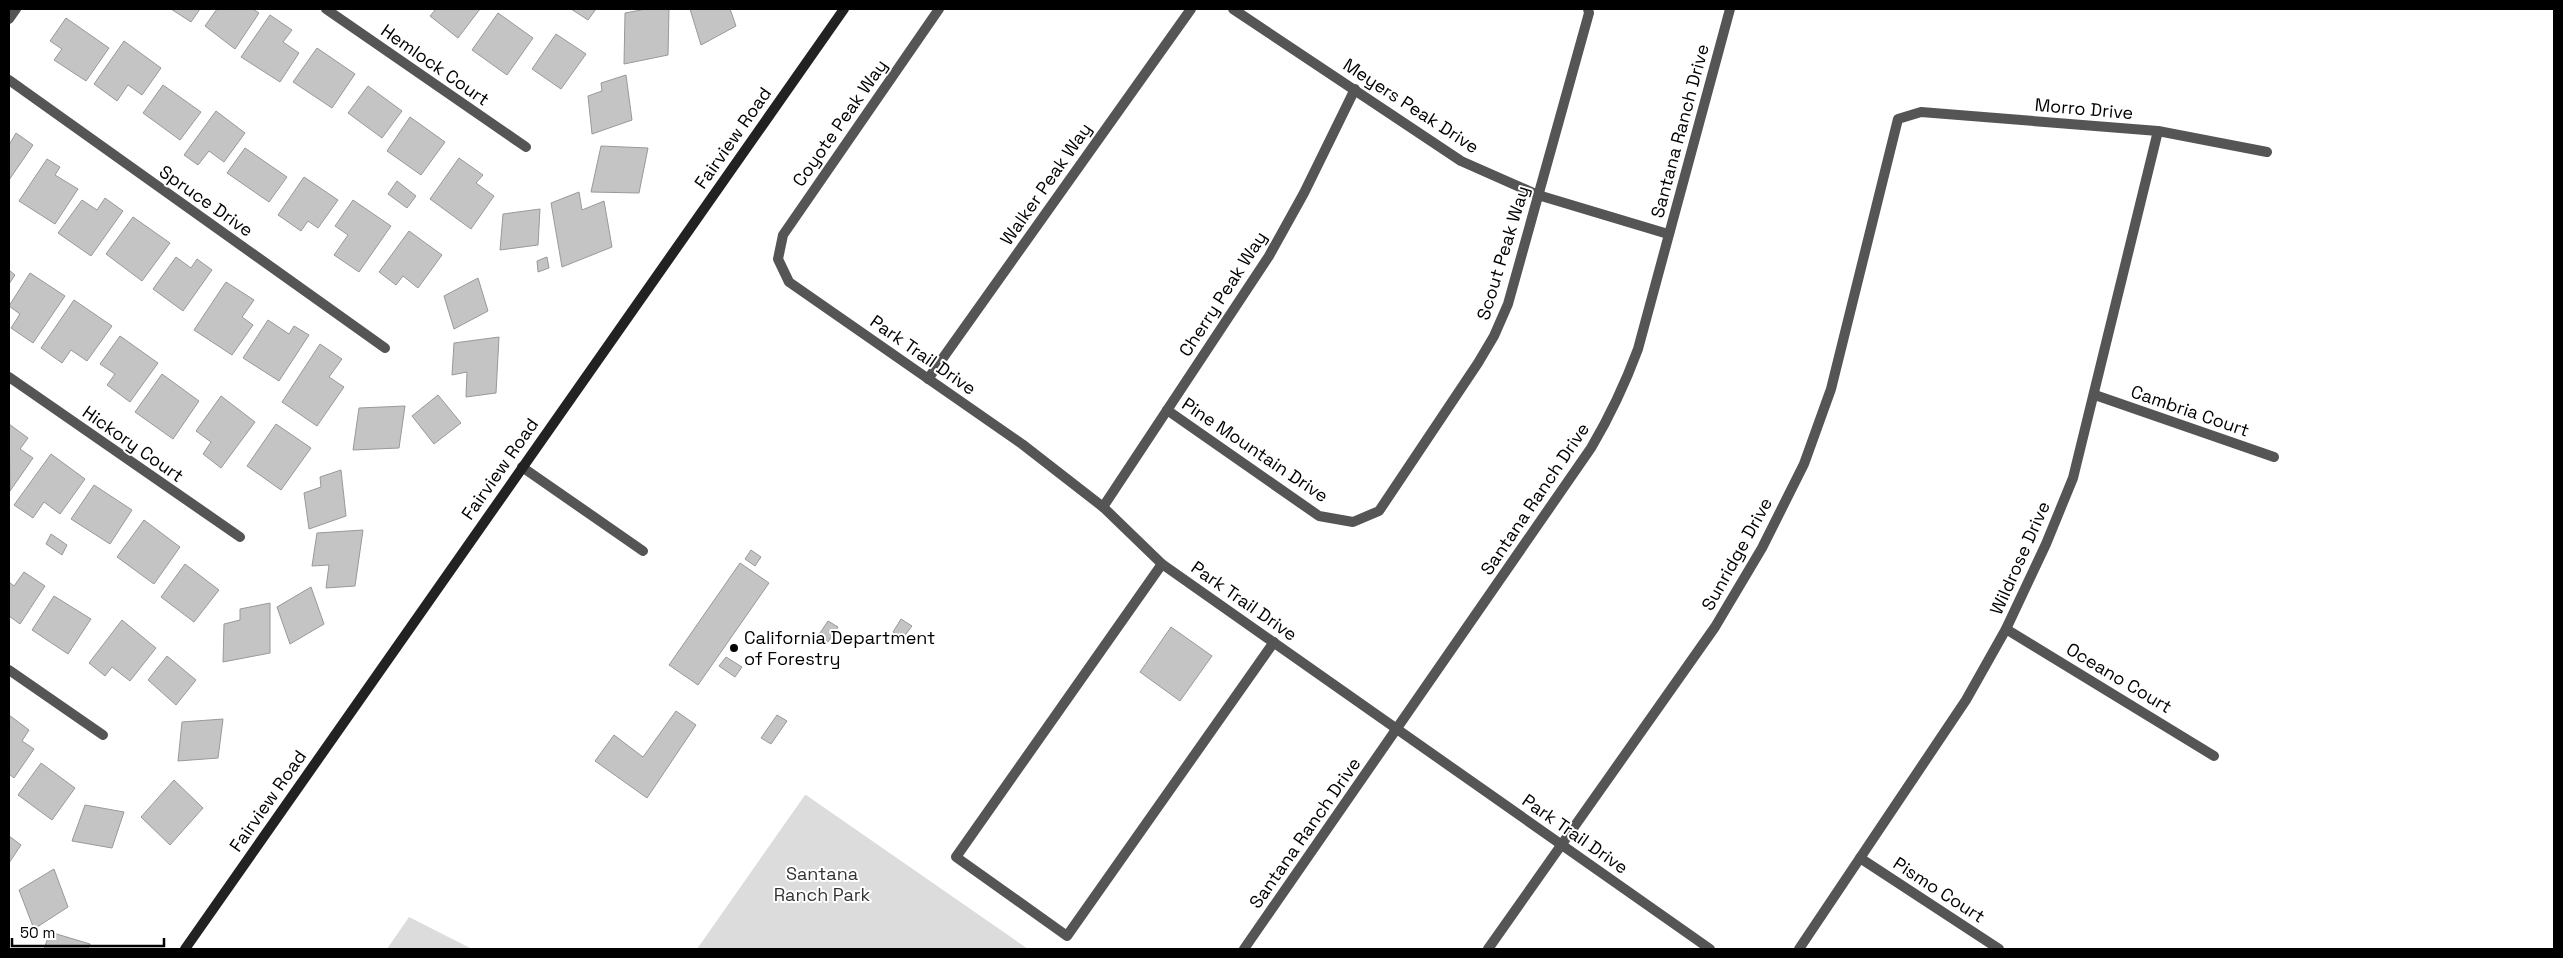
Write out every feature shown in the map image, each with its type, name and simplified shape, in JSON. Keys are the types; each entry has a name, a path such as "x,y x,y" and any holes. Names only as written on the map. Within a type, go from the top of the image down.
{"main road":[{"name":"Fairview Road","path":"185,949 844,9"}],"street":[{"path":"9,19 16,9"},
{"name":"Hemlock Court","path":"326,9 526,148"},
{"name":"Coyote Peak Way","path":"778,259 783,235 939,9"},
{"name":"Walker Peak Way","path":"928,379 1191,9"},
{"name":"Meyers Peak Drive","path":"1233,9 1462,161 1538,195 1668,234"},
{"name":"Scout Peak Way","path":"1354,522 1378,511 1494,336 1508,304 1589,13 1588,9"},
{"name":"Santana Ranch Drive","path":"1244,949 1591,448 1606,422 1624,386 1638,349 1730,9"},
{"name":"Spruce Drive","path":"9,80 385,348"},
{"name":"Cherry Peak Way","path":"1103,507 1269,256 1304,192 1355,89"},
{"name":"Morro Drive","path":"1898,120 1921,112 2158,131 2267,152"},
{"name":"Sunridge Drive","path":"1488,949 1715,627 1762,548 1804,464 1831,389 1898,120"},
{"name":"Wildrose Drive","path":"1799,949 1966,700 2006,629 2046,544 2073,478 2095,395 2158,131"},
{"name":"Park Trail Drive","path":"778,259 789,282 1022,444 1103,507 1162,564 1710,949"},
{"name":"Hickory Court","path":"9,377 240,537"},
{"name":"Cambria Court","path":"2095,395 2274,457"},
{"name":"Pine Mountain Drive","path":"1167,410 1319,516 1354,522"},
{"path":"522,467 644,551"},
{"path":"1162,564 956,857 1067,936 1274,642"},
{"name":"Oceano Court","path":"2006,629 2214,756"},
{"path":"9,670 103,735"},
{"name":"Pismo Court","path":"1860,858 1999,949"}],"green space":[{"name":"Santana Ranch Park","path":"806,795 1028,949 697,949"},
{"path":"409,917 472,949 387,949"}],"building":[{"path":"171,9 200,9 191,22"},
{"path":"217,9 253,9 259,13 235,49 205,26"},
{"path":"436,9 480,9 458,38 430,16"},
{"path":"571,9 596,9 588,20"},
{"path":"646,9 669,9 668,55 624,64 625,13"},
{"path":"690,9 730,9 736,26 701,45"},
{"path":"498,13 533,38 507,75 472,50"},
{"path":"270,15 292,30 283,42 299,53 280,82 241,57"},
{"path":"66,18 109,48 86,81 54,60 62,49 50,41"},
{"path":"556,34 586,54 561,89 532,69"},
{"path":"124,41 161,68 142,95 128,85 117,101 94,84"},
{"path":"317,48 355,74 332,108 293,82"},
{"path":"626,75 632,120 592,134 588,96 602,91 601,83"},
{"path":"163,85 201,112 180,140 143,113"},
{"path":"368,86 402,111 382,138 348,113"},
{"path":"216,111 245,133 224,162 209,151 198,165 184,155"},
{"path":"410,117 445,142 421,175 387,151"},
{"path":"16,133 33,145 9,180 9,145"},
{"path":"601,146 648,148 639,193 591,192"},
{"path":"245,148 287,177 269,202 227,173"},
{"path":"459,158 483,175 476,183 494,196 471,229 430,199"},
{"path":"47,159 60,167 55,175 78,189 55,224 19,201"},
{"path":"304,177 338,200 318,228 308,221 301,231 278,215"},
{"path":"397,181 416,196 407,208 388,194"},
{"path":"579,192 582,210 604,201 612,247 562,267 551,203"},
{"path":"105,198 123,211 91,256 58,233 82,200 97,210"},
{"path":"353,200 391,226 359,272 334,255 348,235 335,226"},
{"path":"540,209 538,245 500,250 503,214"},
{"path":"133,217 170,243 142,281 106,254"},
{"path":"409,231 442,255 418,288 403,276 396,285 379,272"},
{"path":"176,257 191,268 197,259 212,270 183,311 153,289"},
{"path":"547,257 549,268 538,272 537,261"},
{"path":"9,270 15,275 9,284"},
{"path":"30,273 65,296 33,343 11,328 20,314 9,306"},
{"path":"478,278 488,311 454,329 444,296"},
{"path":"226,282 254,300 242,317 253,325 232,355 194,330"},
{"path":"74,300 112,326 87,361 71,350 62,363 41,348"},
{"path":"268,320 289,334 294,326 309,335 279,381 243,358"},
{"path":"120,336 158,363 130,402 107,385 115,374 100,364"},
{"path":"499,337 496,393 466,397 467,372 452,375 454,343"},
{"path":"320,344 342,359 329,377 344,387 317,426 282,402"},
{"path":"162,374 199,401 173,439 135,412"},
{"path":"438,395 461,423 434,444 412,416"},
{"path":"221,396 255,422 221,468 203,454 211,442 196,431"},
{"path":"405,406 399,448 353,450 359,408"},
{"path":"9,424 28,438 20,449 33,458 10,491"},
{"path":"276,424 311,448 281,490 247,466"},
{"path":"51,454 85,479 60,514 44,502 33,518 14,505"},
{"path":"341,470 346,516 309,529 304,493 321,487 320,477"},
{"path":"94,485 132,510 110,544 71,519"},
{"path":"144,520 180,547 154,584 117,557"},
{"path":"363,530 355,586 326,588 329,565 312,566 317,533"},
{"path":"51,534 67,545 62,555 46,544"},
{"path":"751,550 761,557 755,566 745,559"},
{"path":"740,563 769,583 698,685 669,665"},
{"path":"185,564 219,590 194,622 161,597"},
{"path":"24,572 45,586 20,624 9,616 9,582 14,586"},
{"path":"311,587 324,624 290,644 277,607"},
{"path":"54,596 91,619 68,654 32,630"},
{"path":"270,603 270,653 223,662 224,624 240,620 240,609"},
{"path":"901,619 912,626 903,638 893,632"},
{"path":"122,620 156,648 130,681 112,667 105,676 89,663"},
{"path":"828,621 838,627 828,642 818,636"},
{"path":"1171,627 1212,656 1180,701 1140,672"},
{"path":"167,656 196,680 176,705 148,680"},
{"path":"726,657 742,667 735,677 719,666"},
{"path":"676,711 696,725 647,798 595,761 614,735 643,757"},
{"path":"9,715 29,730 22,741 34,749 14,778 9,774"},
{"path":"777,715 787,721 771,744 761,738"},
{"path":"223,719 218,758 178,761 182,722"},
{"path":"41,763 75,788 52,820 18,795"},
{"path":"174,780 203,808 170,845 141,817"},
{"path":"85,805 124,812 112,848 72,841"},
{"path":"9,836 21,845 9,863"},
{"path":"54,869 68,907 34,929 19,890"},
{"path":"50,932 90,944 88,949 44,949"}],"place":[{"name":"California Department of Forestry","path":"734,648"}]}
